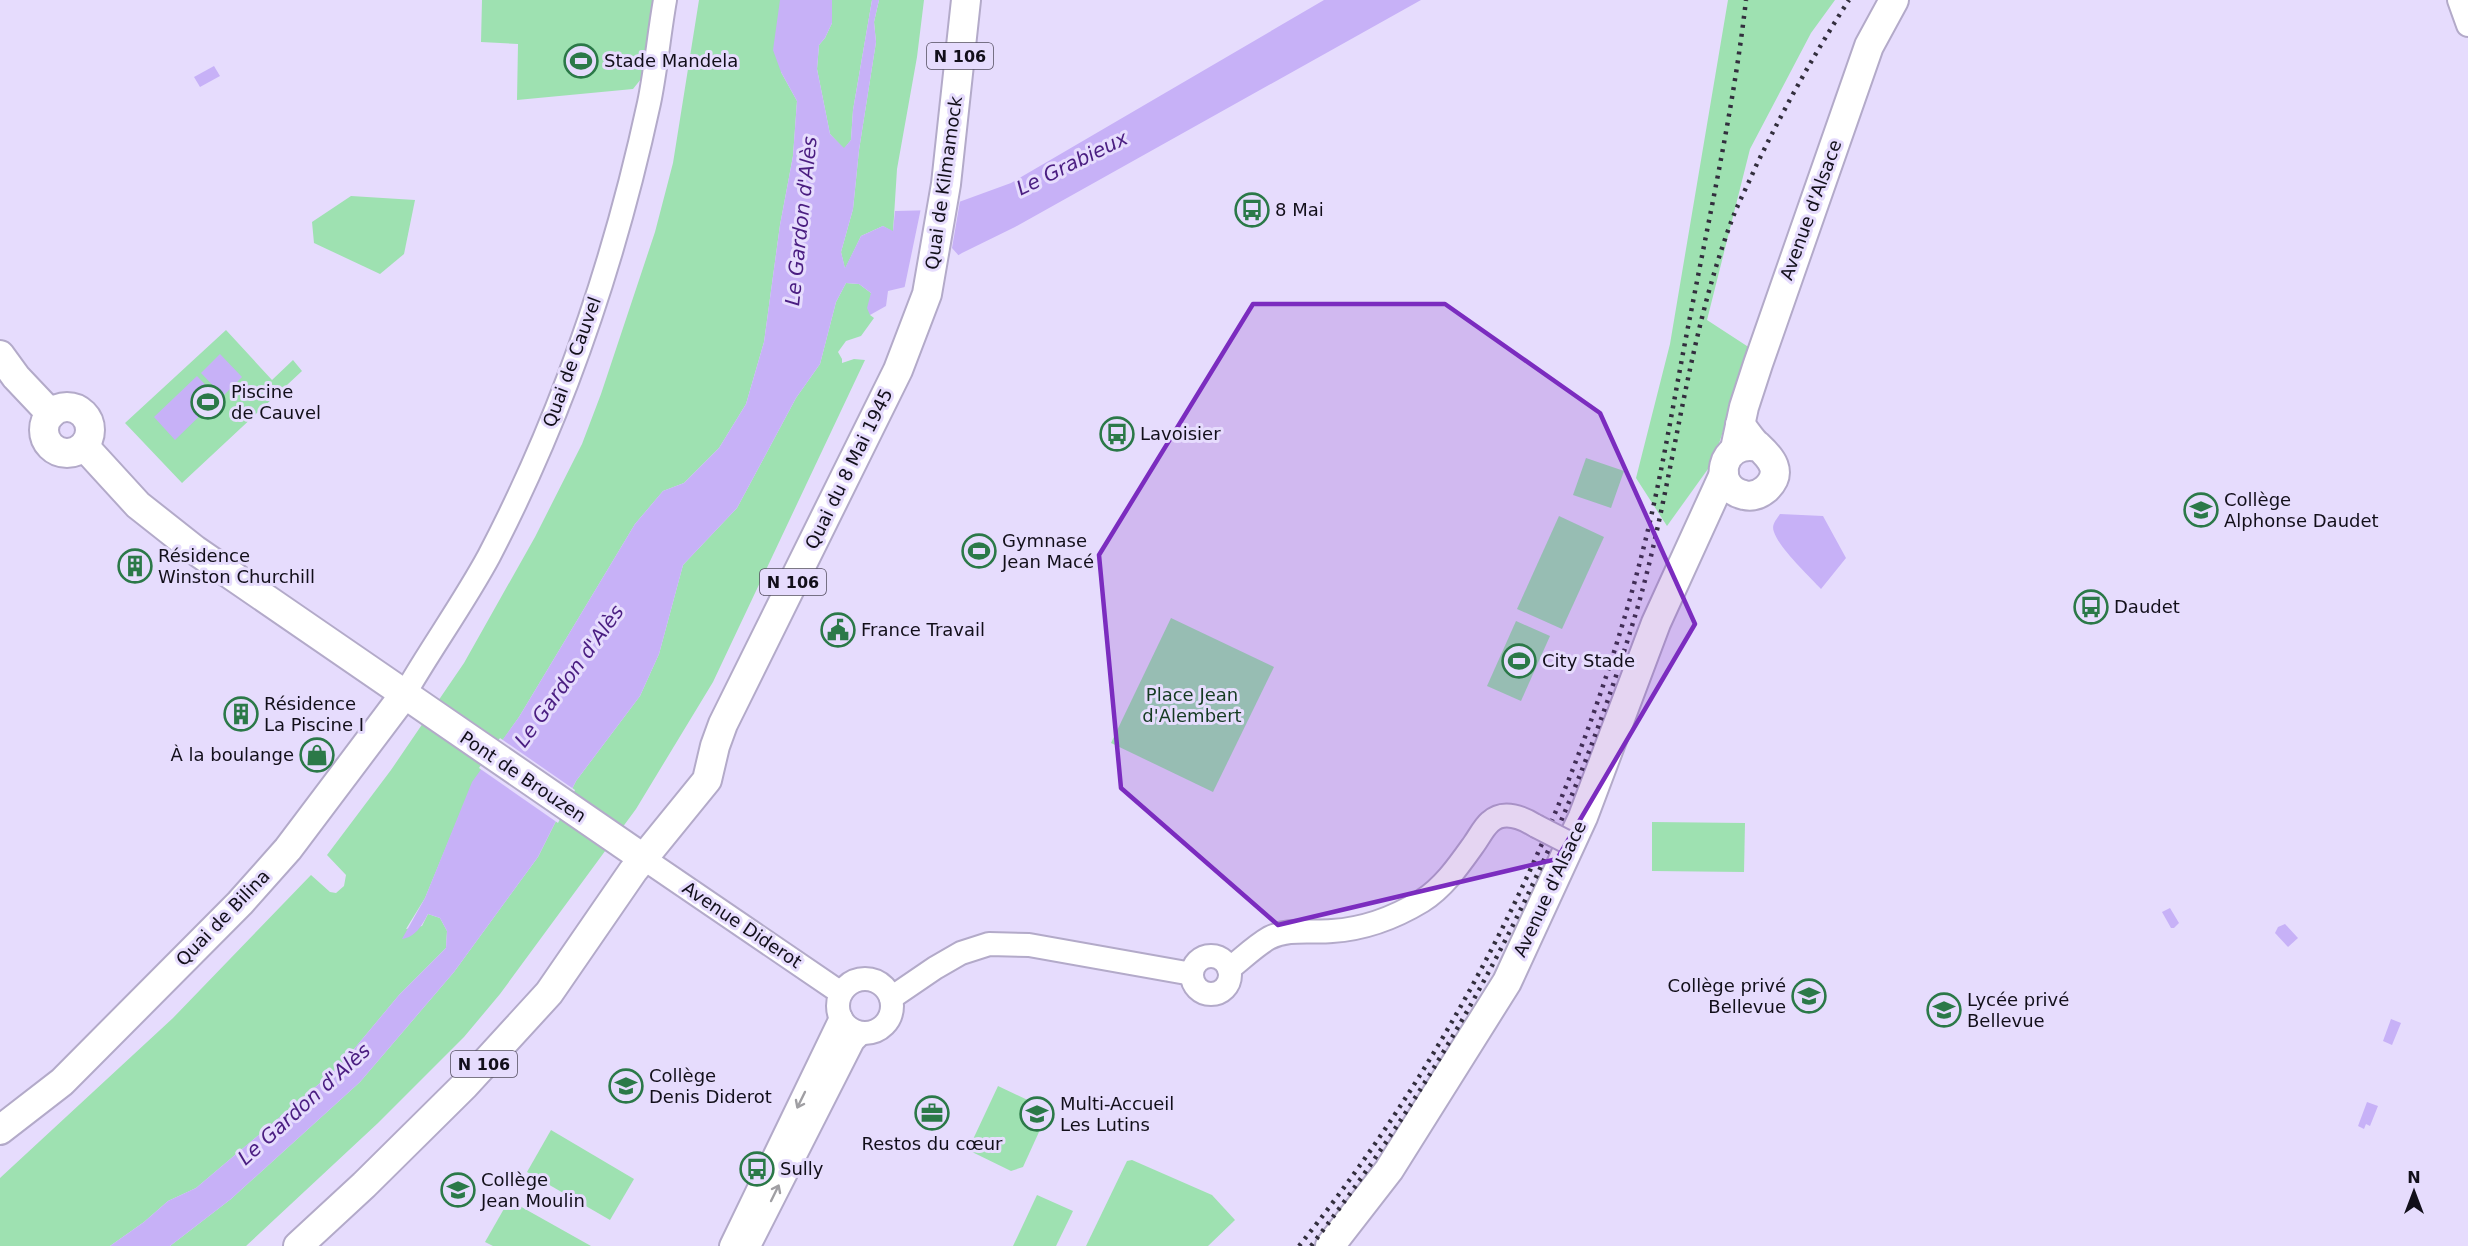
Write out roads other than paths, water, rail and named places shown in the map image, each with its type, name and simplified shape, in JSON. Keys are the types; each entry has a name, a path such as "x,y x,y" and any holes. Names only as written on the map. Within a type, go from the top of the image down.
{"main road":[{"name":"Quai de Kilmamock","path":"928,287 944,198 966,0"},
{"name":"Avenue d'Alsace","path":"1330,1246 1389,1170 1507,982 1583,818 1656,623 1723,489 1726,460 1744,440 1744,407 1779,300 1869,46 1894,0"},
{"name":"Quai du 8 Mai 1945","path":"633,852 707,780 723,724 898,370 928,287"},
{"name":"Pont de Brouzen","path":"0,355 23,385 51,414 44,432 53,448 66,453 79,450 84,446 138,505 195,550 633,852"},
{"path":"1723,489 1750,496 1763,491 1772,479 1774,472 1770,456 1744,440"},
{"path":"341,651 363,679 371,694 374,704 372,737"},
{"name":"Quai de Bilina","path":"6,1129 62,1082 240,903 288,849 372,737 411,700"},
{"name":"N 106","path":"298,1246 364,1185 464,1086 549,993 633,852"}],"street":[{"name":"Quai de Cauvel","path":"411,700 488,556 561,399 580,348 626,196 649,101 665,0"},
{"path":"2459,0 2468,25"},
{"path":"891,998 961,953 989,944 1029,945 1192,974 1197,989 1208,994 1215,994 1226,987 1230,975 1229,969 1269,938 1298,931 1331,931 1371,925 1402,913 1430,896 1455,871 1491,821 1505,816 1520,816 1571,844"},
{"name":"Avenue Diderot","path":"633,852 841,993"},
{"path":"862,979 872,980 885,988 891,998 892,1012 886,1024 875,1031 861,1033 849,1028 841,1018 838,1006 841,993 850,984 862,979"},
{"path":"731,1246 841,1018"},
{"path":"749,1246 815,1113 853,1041 861,1033"}],"water":[{"path":"780,0 832,0 832,23 819,45 817,69 830,134 844,148 851,140 853,110 872,0 879,0 874,22 876,42 859,150 853,209 841,252 845,268 861,236 883,226 893,231 895,211 937,210 1011,183 1324,0 1421,0 1015,227 962,253 905,287 888,291 886,306 870,315 867,308 871,293 859,284 846,283 836,302 820,364 796,398 737,508 683,565 659,654 640,696 576,781 538,857 454,972 360,1082 231,1199 170,1246 110,1246 144,1222 168,1201 196,1188 339,1067 399,995 446,948 447,931 440,918 428,914 415,933 402,939 425,898 472,782 519,717 635,524 663,491 684,483 719,448 746,404 764,342 780,225 793,156 797,101 781,72 773,50"},
{"path":"214,66 220,76 200,87 194,77"},
{"path":"220,354 242,377 223,396 201,373"},
{"path":"197,376 218,398 175,440 154,417"},
{"path":"1780,514 1823,516 1846,558 1821,589 1777,539 1773,527"},
{"path":"2170,908 2179,923 2174,928 2171,928 2162,912"},
{"path":"2285,924 2298,938 2288,947 2275,933 2278,927"},
{"path":"2391,1019 2401,1023 2392,1045 2383,1041"},
{"path":"2367,1102 2378,1106 2370,1126 2366,1124 2364,1129 2358,1126"}],"railway":[{"path":"1299,1246 1358,1168 1413,1087 1463,1003 1508,916 1549,827 1585,737 1617,644 1657,491 1729,117 1746,0"},
{"path":"1311,1246 1416,1097 1462,1020 1504,942 1543,861 1578,779 1610,694 1638,606 1702,319 1730,225 1755,168 1788,104 1849,0"}],"place":[{"name":"Stade Mandela","path":"581,61"},
{"name":"8 Mai","path":"1252,210"},
{"name":"Piscine de Cauvel","path":"208,402"},
{"name":"Lavoisier","path":"1117,434"},
{"name":"Collège Alphonse Daudet","path":"2201,510"},
{"name":"Gymnase Jean Macé","path":"979,551"},
{"name":"Résidence Winston Churchill","path":"135,566"},
{"name":"Daudet","path":"2091,607"},
{"name":"France Travail","path":"838,630"},
{"name":"City Stade","path":"1519,661"},
{"name":"Résidence La Piscine I","path":"241,714"},
{"name":"À la boulange","path":"317,755"},
{"name":"Collège privé Bellevue","path":"1809,996"},
{"name":"Lycée privé Bellevue","path":"1944,1010"},
{"name":"Collège Denis Diderot","path":"626,1086"},
{"name":"Restos du cœur","path":"932,1113"},
{"name":"Multi-Accueil Les Lutins","path":"1037,1114"},
{"name":"Sully","path":"757,1169"},
{"name":"Collège Jean Moulin","path":"458,1190"}],"water label":[{"name":"Le Grabieux","path":"1072,163"},
{"name":"Le Gardon d'Alès","path":"801,221"},
{"name":"Le Gardon d'Alès","path":"569,676"},
{"name":"Le Gardon d'Alès","path":"304,1104"}],"park label":[{"name":"Place Jean d'Alembert","path":"1192,705"}]}
